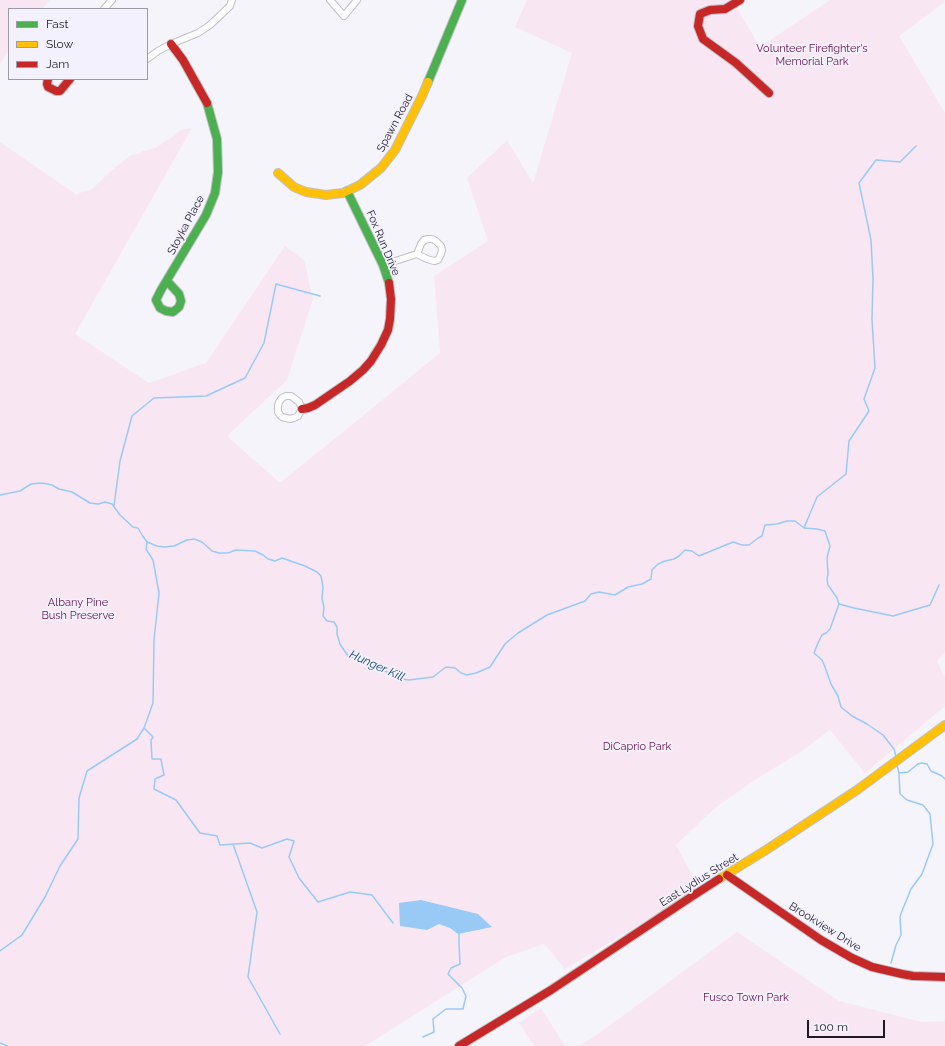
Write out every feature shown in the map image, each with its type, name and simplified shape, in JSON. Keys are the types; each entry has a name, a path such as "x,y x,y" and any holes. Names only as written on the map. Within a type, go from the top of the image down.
{"street":[{"path":"105,8 112,0"},
{"path":"148,58 171,44 198,33 210,25 230,6 232,0"},
{"path":"330,0 344,16 357,0"},
{"name":"Spawn Road","path":"278,173 294,187 306,192 326,195 343,193 360,185 381,168 395,150 422,96 462,0"},
{"path":"738,1 725,9 710,10 700,14 698,26 703,39 736,63 769,93"},
{"name":"Stoyka Place","path":"167,281 206,215 214,193 218,172 217,139 207,104 183,60 171,44"},
{"path":"48,80 48,87 56,91 60,91 69,80"},
{"name":"Fox Run Drive","path":"302,409 315,405 363,370 371,361 381,345 388,330 391,309 390,288 383,265 347,191"},
{"path":"383,265 417,254"},
{"name":"East Lydius Street","path":"459,1046 551,990 687,900 852,794 945,725"},
{"name":"Brookview Drive","path":"728,875 821,940 852,958 872,967 902,974 945,977"}],"green space":[{"path":"0,0 50,0 43,8 8,8 8,52 0,64"},
{"path":"527,0 732,0 760,47 830,0 945,0 945,2 899,36 945,113 945,653 937,661 945,678 945,706 865,773 830,730 799,753 753,781 715,808 676,845 698,886 662,911 565,969 544,944 506,957 365,1046 0,1046 0,142 77,195 93,188 131,155 158,147 181,130 192,128 75,334 149,383 206,363 285,246 304,260 313,299 287,380 227,436 280,483 440,353 434,276 488,241 467,178 507,140 533,183 572,53 515,27"},
{"name":"Fusco Town Park","path":"737,932 839,1001 922,1022 945,1021 945,1046 578,1046 598,1034"},
{"path":"541,1008 565,1046 534,1046 519,1023"}],"water":[{"path":"421,900 478,914 492,927 458,934 450,928 439,924 427,930 400,926 399,903"}],"waterway":[{"path":"804,528 817,497 846,474 849,441 869,411 864,399 875,368 872,319 873,279 871,240 859,183 876,160 900,162 916,146"},
{"path":"114,506 120,461 132,416 154,398 206,396 245,378 264,343 276,284 320,296"},
{"name":"Hunger Kill","path":"0,495 20,491 31,484 42,483 52,485 59,489 72,492 90,503 98,504 105,502 112,504 120,515 133,527 138,528 147,542 157,546 174,546 187,540 194,539 202,542 212,551 219,553 228,553 236,550 255,551 268,559 275,561 282,558 305,566 317,572 321,576 323,587 323,616 327,621 334,622 337,627 337,634 340,644 348,656 371,663 381,670 402,679 409,680 433,677 446,667 455,668 461,673 467,675 476,673 490,667 505,644 518,633 547,615 585,601 591,594 599,592 615,595 628,587 642,584 651,579 652,570 658,564 674,559 685,550 692,551 699,556 733,542 742,545 749,545 762,536 765,525 795,521 804,528 825,531 830,546 827,558 828,585 837,598 839,604 830,629 822,635 814,653 822,660 831,684 838,696 841,707 852,716 883,735 894,749 896,757"},
{"path":"147,542 146,549 153,560 159,593 154,640 153,703 144,728 153,737 151,740 152,759 161,759 164,775 155,779 154,789 176,800 200,833 217,836 220,845 250,843 262,848 287,839 294,841 289,857 299,878 318,902 350,892 372,895 393,923"},
{"path":"839,604 893,616 930,605 939,585"},
{"path":"0,951 22,935 45,897 60,866 78,839 79,798 87,771 137,739 144,728"},
{"name":"Hunger Kill","path":"897,765 899,773 908,772 918,764 927,764 931,771 945,779"},
{"path":"891,963 896,945 901,935 900,917 902,911 911,889 922,874 933,844 930,814 923,805 907,800 900,794 899,774"},
{"path":"233,844 257,912 248,977 280,1034"},
{"path":"423,1037 434,1032 433,1019 446,1009 463,1009 466,996 462,988 448,974 451,968 460,964 459,933"},
{"path":"0,1043 7,1046"}],"traffic: fast":[{"path":"428,82 462,0"},
{"path":"167,281 179,294 181,301 179,307 173,312 160,308 156,300 161,290 206,215 215,193 218,172 217,139 207,103"},
{"path":"347,191 383,265 389,283"}],"traffic: slow":[{"path":"278,173 294,187 306,192 326,195 343,193 360,185 381,168 395,150 428,82"},
{"path":"719,879 857,790 945,725"}],"traffic: jam":[{"path":"740,0 725,9 710,10 700,14 698,26 703,39 736,63 769,93"},
{"path":"171,44 183,60 207,103"},
{"path":"48,80 48,87 56,91 60,91 69,80"},
{"path":"302,409 315,405 350,381 371,361 388,330 391,299 389,283"},
{"path":"727,875 821,940 852,958 872,967 902,974 913,976 945,977"},
{"path":"459,1046 551,990 719,879"}],"park label":[{"name":"Volunteer Firefighter's Memorial Park","path":"812,55"},
{"name":"Albany Pine Bush Preserve","path":"78,609"},
{"name":"DiCaprio Park","path":"637,747"}]}
